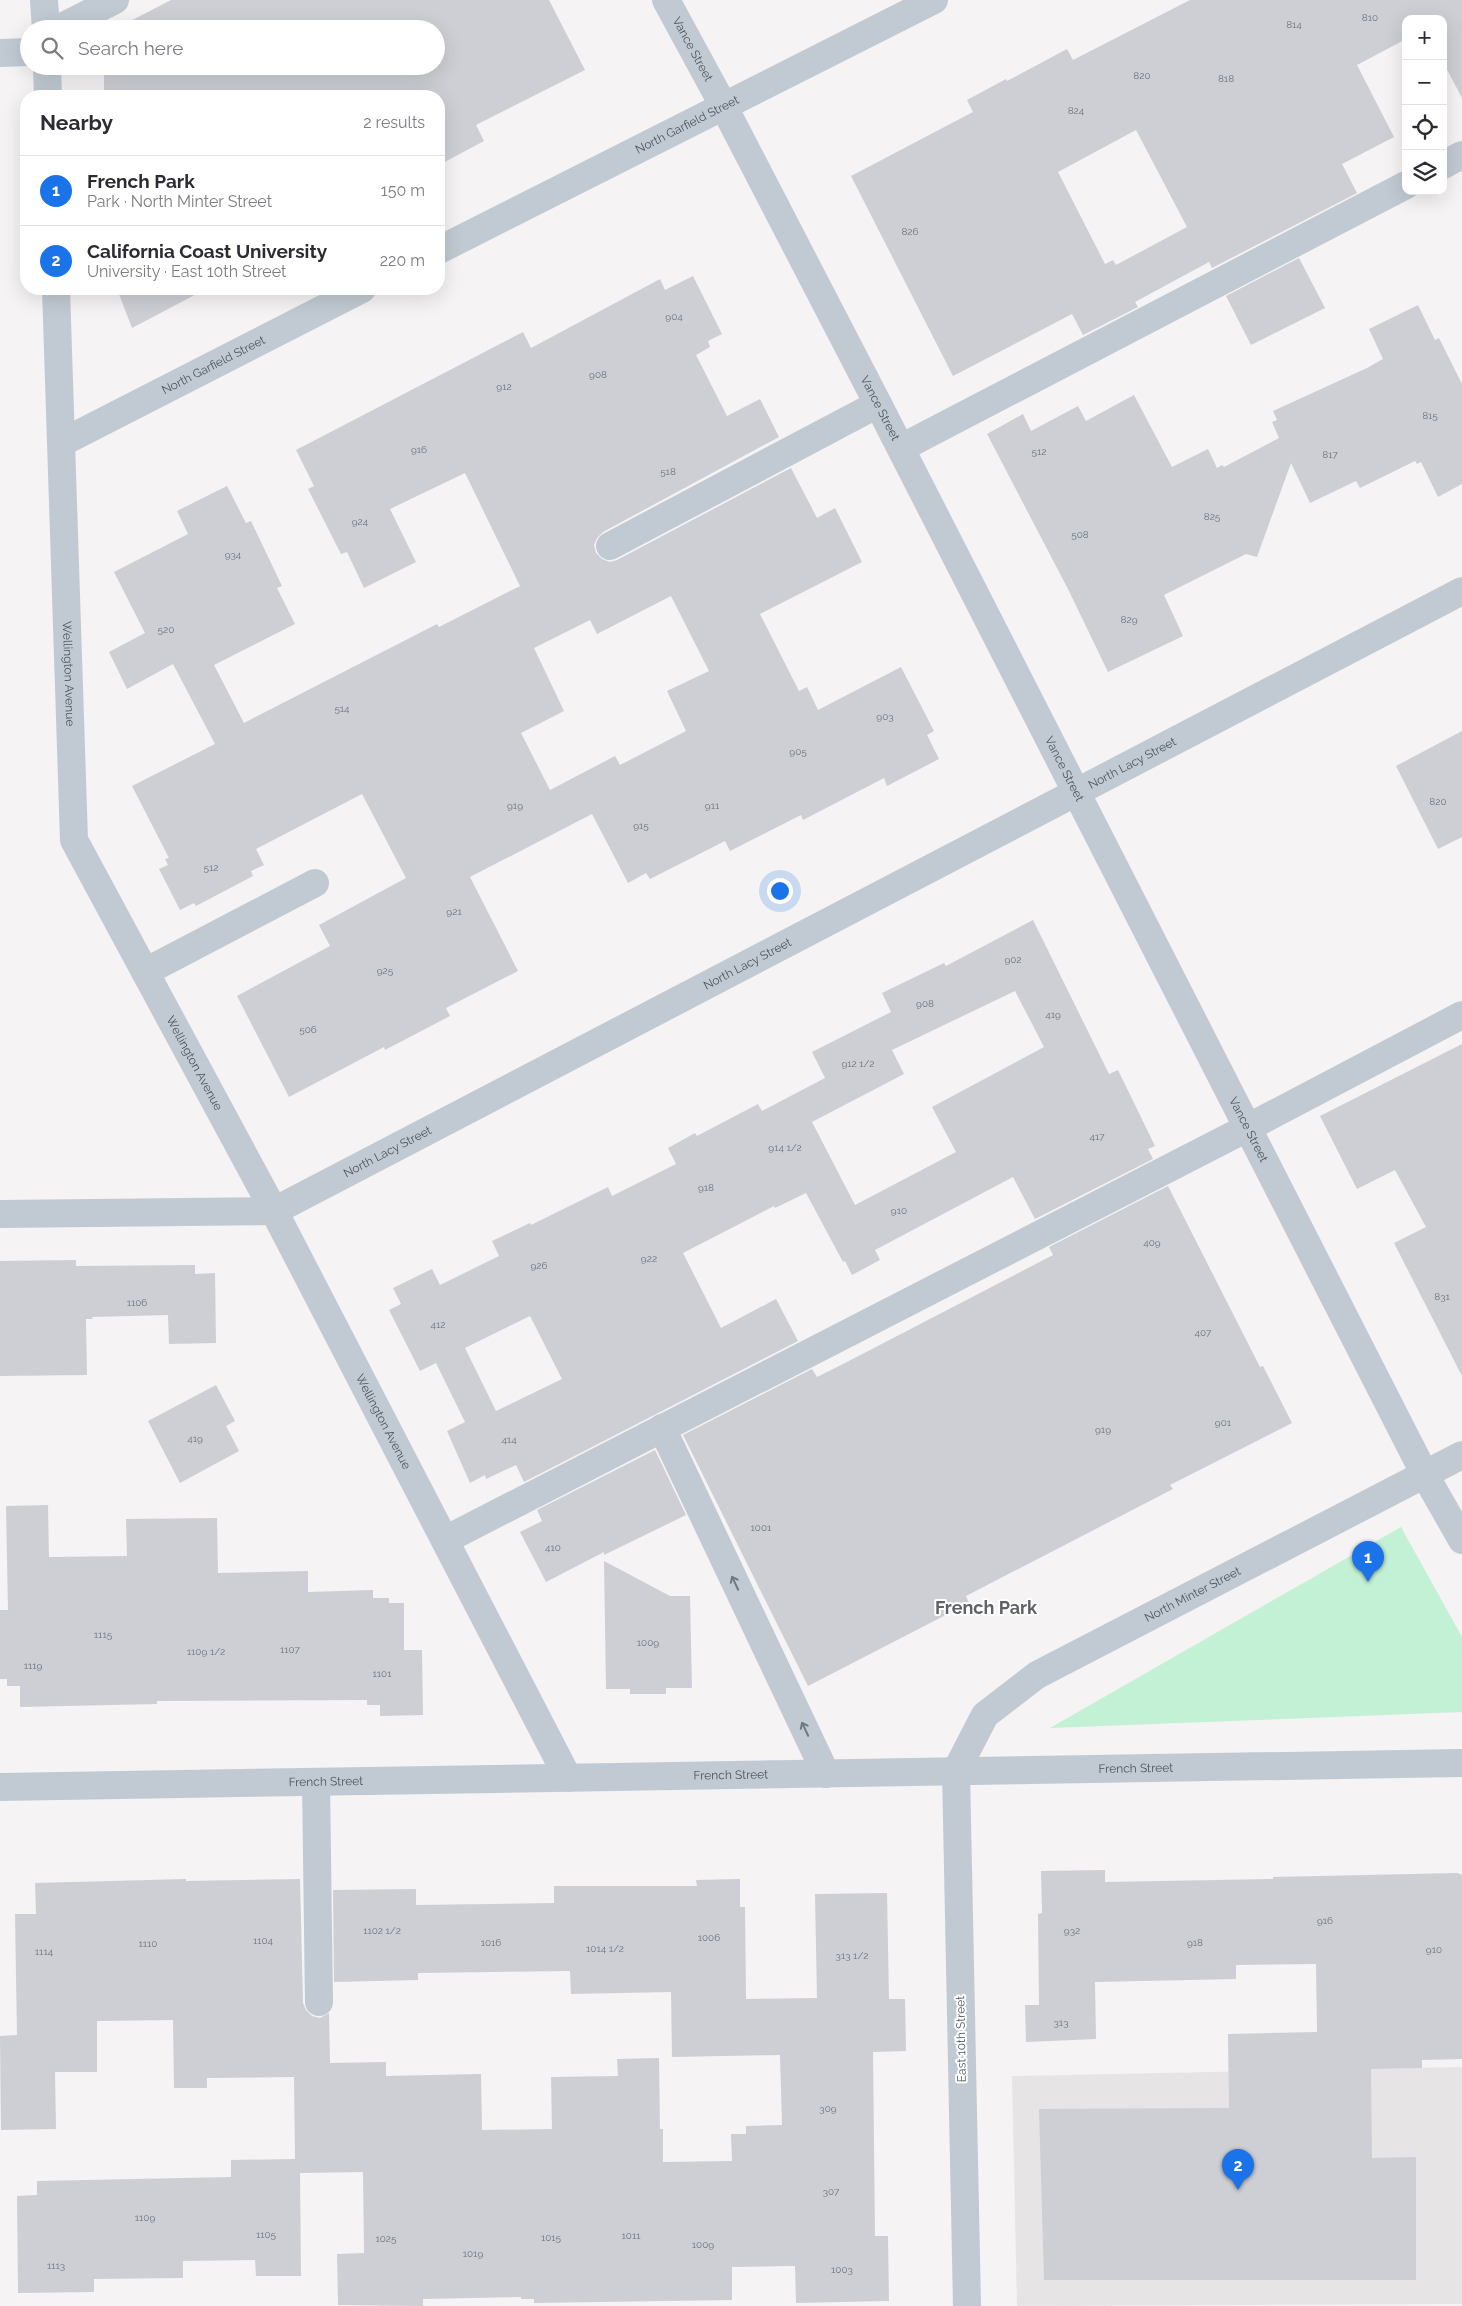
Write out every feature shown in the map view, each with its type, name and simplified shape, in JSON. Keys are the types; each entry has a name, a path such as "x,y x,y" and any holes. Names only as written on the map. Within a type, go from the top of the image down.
{"street":[{"path":"44,0 45,20"},
{"path":"76,20 115,0"},
{"name":"Vance Street","path":"666,0 723,105 901,448 1075,793 1248,1127 1424,1474 1462,1540"},
{"name":"North Garfield Street","path":"445,247 934,0"},
{"path":"0,53 20,52"},
{"path":"47,75 48,90"},
{"path":"1447,163 1462,156"},
{"path":"901,448 1402,187"},
{"name":"Wellington Avenue","path":"56,295 63,442 74,840 274,1211 568,1778"},
{"name":"North Garfield Street","path":"63,442 350,295"},
{"path":"610,546 878,404"},
{"name":"North Lacy Street","path":"0,1214 274,1211 1462,591"},
{"path":"145,972 315,883"},
{"path":"445,1540 1462,1015"},
{"path":"662,1428 826,1774"},
{"name":"North Minter Street","path":"956,1771 985,1715 1037,1675 1462,1455"},
{"name":"French Street","path":"0,1787 1462,1763"},
{"name":"East 10th Street","path":"956,1771 967,2306"},
{"path":"316,1782 319,2002"}],"shaded area":[{"path":"1462,2067 1462,2304 1017,2306 1012,2076"}],"green space":[{"path":"1401,1527 1462,1637 1462,1712 1050,1728"}],"building":[{"path":"171,0 549,0 585,70 476,125 484,141 445,162 445,90 104,90 104,75 445,75 445,20 132,20"},
{"path":"1190,0 1462,0 1462,98 1447,70 1447,15 1402,15 1402,41 1357,65 1394,137 1342,164 1357,193 1212,268 1209,262 1135,302 1138,307 1083,335 1072,314 953,376 851,176 973,112 967,100 1067,49 1073,60","holes":["1136,130 1187,227 1116,265 1113,260 1105,264 1058,172"]},
{"path":"1299,258 1325,308 1251,345 1226,296"},
{"path":"693,276 722,334 708,341 710,347 696,355 727,416 760,399 779,437 603,532 597,538 594,545 596,553 602,559 610,562 617,560 791,468 817,518 835,508 862,562 760,614 799,691 807,687 818,710 901,667 934,731 927,735 939,759 887,786 884,778 803,820 801,815 730,851 725,841 650,879 646,873 628,883 592,814 470,877 518,971 446,1008 450,1016 385,1050 384,1047 289,1097 237,996 330,946 319,925 406,878 362,794 256,849 264,865 251,871 253,876 196,906 194,903 180,910 159,869 168,865 165,859 169,858 132,786 215,744 173,664 127,689 109,652 145,633 114,572 188,534 177,511 227,486 246,523 251,521 282,586 277,588 295,624 214,665 244,723 437,624 439,627 520,586 465,473 390,509 416,562 364,588 347,552 341,554 308,489 314,486 296,450 523,332 531,348 660,279 665,290","holes":["671,596 709,671 667,691 686,731 620,765 615,756 550,790 521,733 564,711 534,648 590,620 597,634"]},
{"path":"119,295 195,295 132,328"},
{"path":"1418,305 1435,340 1439,338 1462,384 1462,484 1438,497 1421,462 1417,464 1415,461 1360,488 1356,481 1310,503 1291,463 1257,557 1246,554 1164,595 1183,636 1108,672 1069,591 987,434 1023,414 1031,431 1078,406 1086,421 1134,395 1172,467 1208,449 1217,468 1222,465 1224,467 1279,438 1272,422 1277,420 1273,411 1383,359 1369,329"},
{"path":"1462,731 1462,837 1438,849 1396,766"},
{"path":"1033,920 1109,1074 1118,1070 1155,1146 1148,1149 1153,1159 1035,1219 1013,1177 875,1250 880,1260 852,1275 806,1193 775,1208 774,1206 683,1253 721,1328 776,1299 798,1341 524,1482 516,1465 486,1479 485,1475 470,1483 447,1431 465,1422 436,1363 420,1371 389,1310 401,1304 393,1288 432,1269 440,1285 499,1256 492,1241 530,1223 531,1225 608,1187 612,1196 676,1164 668,1148 695,1133 697,1136 758,1104 762,1111 825,1078 812,1052 891,1012 882,993 944,963 946,966","holes":["1015,991 1044,1047 932,1107 956,1152 855,1205 812,1122 904,1074 892,1050","530,1316 562,1379 496,1411 465,1348"]},
{"path":"1462,1044 1462,1376 1394,1243 1426,1227 1395,1170 1357,1189 1320,1116"},
{"path":"1168,1186 1260,1367 1263,1366 1292,1423 1170,1485 1173,1489 966,1596 969,1603 808,1686 683,1435 812,1369 817,1377 845,1363 1053,1255 1049,1247"},
{"path":"76,1260 76,1266 195,1265 195,1274 215,1273 216,1343 169,1344 168,1315 92,1317 93,1319 86,1319 87,1375 0,1376 0,1261"},
{"path":"216,1385 235,1421 226,1426 239,1451 180,1483 148,1421"},
{"path":"655,1450 686,1515 604,1555 604,1552 546,1582 520,1532 542,1521 537,1510"},
{"path":"48,1505 49,1557 127,1556 126,1519 217,1518 218,1573 308,1571 308,1592 373,1590 373,1598 389,1598 389,1603 404,1603 404,1650 422,1650 423,1715 380,1716 380,1705 367,1705 367,1700 157,1701 157,1704 20,1707 20,1686 7,1686 7,1679 0,1679 0,1610 8,1610 6,1506"},
{"path":"604,1561 670,1596 690,1596 692,1688 666,1688 666,1694 630,1694 630,1689 606,1689"},
{"path":"1105,1870 1105,1882 1458,1873 1462,1875 1462,2059 1422,2060 1422,2068 1371,2069 1372,2158 1416,2157 1416,2280 1044,2280 1039,2109 1229,2108 1228,2034 1317,2032 1316,1964 1236,1965 1236,1979 1095,1982 1096,2039 1026,2042 1025,2005 1039,2005 1038,1914 1042,1913 1041,1871"},
{"path":"186,1879 186,1881 300,1879 303,2003 306,2010 312,2016 320,2018 329,2013 330,2063 386,2062 386,2076 481,2074 482,2130 552,2129 551,2077 618,2076 617,2059 659,2058 660,2129 663,2129 663,2162 732,2161 731,2134 746,2134 746,2126 782,2125 780,2055 672,2057 671,1992 571,1994 570,1971 418,1973 418,1980 334,1982 333,1890 416,1889 416,1905 554,1903 554,1886 697,1886 696,1880 740,1879 740,1907 745,1907 746,1999 817,1998 815,1894 887,1893 889,1999 905,1999 906,2051 873,2052 875,2236 888,2236 889,2301 796,2303 795,2266 732,2267 732,2300 534,2303 534,2299 521,2299 521,2297 423,2299 423,2306 338,2305 337,2254 364,2253 363,2172 300,2173 301,2276 256,2276 255,2260 183,2261 183,2278 94,2279 94,2292 18,2293 17,2196 37,2195 37,2181 231,2177 231,2160 295,2159 294,2077 207,2078 207,2088 174,2088 173,2020 97,2021 97,2072 55,2072 56,2129 1,2130 0,2036 17,2035 15,1914 36,1914 35,1883"}],"place":[{"name":"French Park","path":"1368,1582"},
{"name":"California Coast University","path":"1238,2190"}],"district":[{"name":"French Park","path":"986,1607"}]}
